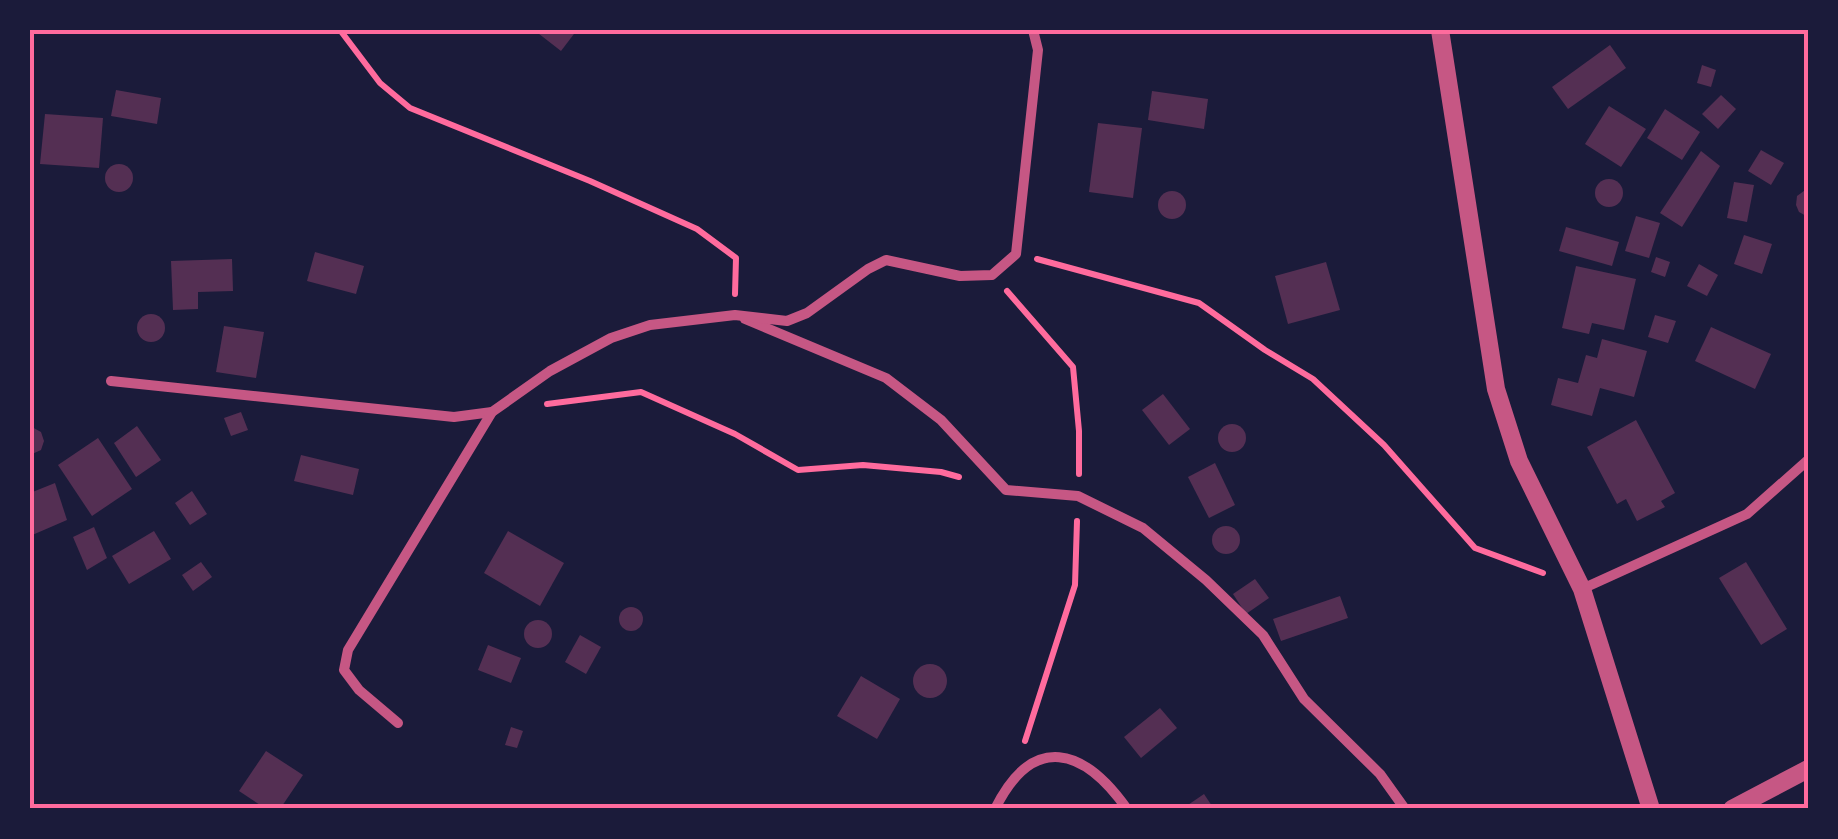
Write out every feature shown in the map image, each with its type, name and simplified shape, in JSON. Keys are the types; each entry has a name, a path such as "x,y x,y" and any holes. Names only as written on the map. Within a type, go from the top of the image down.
{"street":[{"path":"398,723 359,690 344,670 348,650 492,412 550,370 611,338 650,325 735,315 787,321 806,313 886,260 960,276 992,275 1016,254 1038,50 1033,30"},
{"path":"1440,30 1496,389 1519,461 1582,589 1651,809"},
{"path":"735,315 886,378 941,420 1006,490 1078,496 1143,528 1206,580 1263,635 1304,700 1380,774 1405,809"},
{"path":"111,381 454,417 492,412"},
{"path":"1582,589 1747,514 1808,460"},
{"path":"994,809 1014,780 1036,760 1060,756 1085,764 1109,783 1127,809"},
{"path":"1732,809 1808,769"}],"path":[{"path":"340,30 380,84 410,108 590,181 697,230 718,245 736,258 735,315"},
{"path":"1016,254 1199,303 1264,350 1313,379 1384,446 1474,548 1582,589"},
{"path":"492,412 641,392 736,434 798,470 862,466 941,472 1006,490"}],"building":[{"path":"534,30 577,30 561,51"},
{"path":"1610,45 1626,68 1568,109 1552,87"},
{"path":"1702,65 1716,70 1711,87 1697,83"},
{"path":"116,90 161,98 157,124 111,116"},
{"path":"1152,91 1208,99 1204,129 1148,120"},
{"path":"1721,95 1736,109 1718,129 1702,114"},
{"path":"1609,106 1646,129 1621,167 1585,144"},
{"path":"1665,109 1700,132 1682,160 1647,138"},
{"path":"45,114 103,118 99,168 40,164"},
{"path":"1098,123 1142,128 1133,198 1089,192"},
{"path":"1761,150 1784,163 1771,185 1748,171"},
{"path":"1701,151 1720,166 1682,227 1660,213"},
{"path":"119,164 129,168 133,178 129,188 119,192 109,188 105,178 109,168"},
{"path":"1609,179 1619,183 1623,193 1619,203 1609,207 1599,203 1595,193 1599,183"},
{"path":"1734,182 1754,185 1747,222 1727,218"},
{"path":"1808,188 1808,217 1796,205 1797,196"},
{"path":"1172,191 1182,195 1186,205 1182,215 1172,219 1162,215 1158,205 1162,195"},
{"path":"1636,216 1660,223 1649,258 1625,251"},
{"path":"1566,227 1619,242 1612,266 1559,251"},
{"path":"1744,235 1772,244 1762,274 1734,264"},
{"path":"315,252 364,266 356,294 307,281"},
{"path":"1656,257 1670,262 1665,277 1651,272"},
{"path":"232,259 233,291 198,292 198,309 173,310 171,261"},
{"path":"1326,262 1340,310 1288,324 1275,276"},
{"path":"1699,264 1718,275 1707,296 1687,286"},
{"path":"1576,266 1636,279 1624,330 1592,323 1589,334 1562,328"},
{"path":"151,314 161,318 165,328 161,338 151,342 141,338 137,328 141,318"},
{"path":"1655,315 1676,321 1668,343 1648,337"},
{"path":"224,326 264,332 256,378 216,372"},
{"path":"1711,327 1771,354 1755,389 1695,361"},
{"path":"1602,339 1647,351 1634,397 1600,388 1592,416 1551,405 1558,378 1578,383 1586,355 1597,358"},
{"path":"1163,394 1190,429 1169,445 1142,410"},
{"path":"241,412 248,430 231,436 224,418"},
{"path":"1636,420 1675,493 1661,501 1665,507 1637,521 1626,499 1617,504 1587,447"},
{"path":"1232,424 1242,428 1246,438 1242,448 1232,452 1222,448 1218,438 1222,428"},
{"path":"30,426 41,432 44,441 41,450 30,455"},
{"path":"137,426 161,460 136,477 114,443"},
{"path":"98,438 132,489 92,516 58,465"},
{"path":"301,455 359,469 353,495 294,481"},
{"path":"1215,463 1235,505 1209,518 1188,477"},
{"path":"55,483 67,520 30,536 30,493"},
{"path":"192,491 207,514 190,525 175,503"},
{"path":"1226,526 1236,530 1240,540 1236,550 1226,554 1216,550 1212,540 1216,530"},
{"path":"94,527 107,558 87,570 73,537"},
{"path":"154,531 171,559 129,584 112,556"},
{"path":"508,531 564,563 540,606 484,573"},
{"path":"201,562 212,577 193,591 182,575"},
{"path":"1746,562 1787,629 1761,645 1719,578"},
{"path":"1255,579 1269,598 1246,614 1233,594"},
{"path":"1340,596 1348,618 1281,641 1273,619"},
{"path":"626,607 636,607 643,619 636,631 626,631 619,624 619,614"},
{"path":"538,620 548,624 552,634 548,644 538,648 528,644 524,634 528,624"},
{"path":"580,635 601,647 586,674 565,662"},
{"path":"488,645 521,658 511,683 478,670"},
{"path":"930,664 942,669 947,681 942,693 930,698 918,693 913,681 918,669"},
{"path":"861,676 900,699 877,739 837,716"},
{"path":"1160,708 1177,728 1141,758 1124,737"},
{"path":"511,727 523,731 517,748 505,745"},
{"path":"266,751 303,775 280,809 266,809 239,791"},
{"path":"1204,794 1214,809 1182,809"}]}
